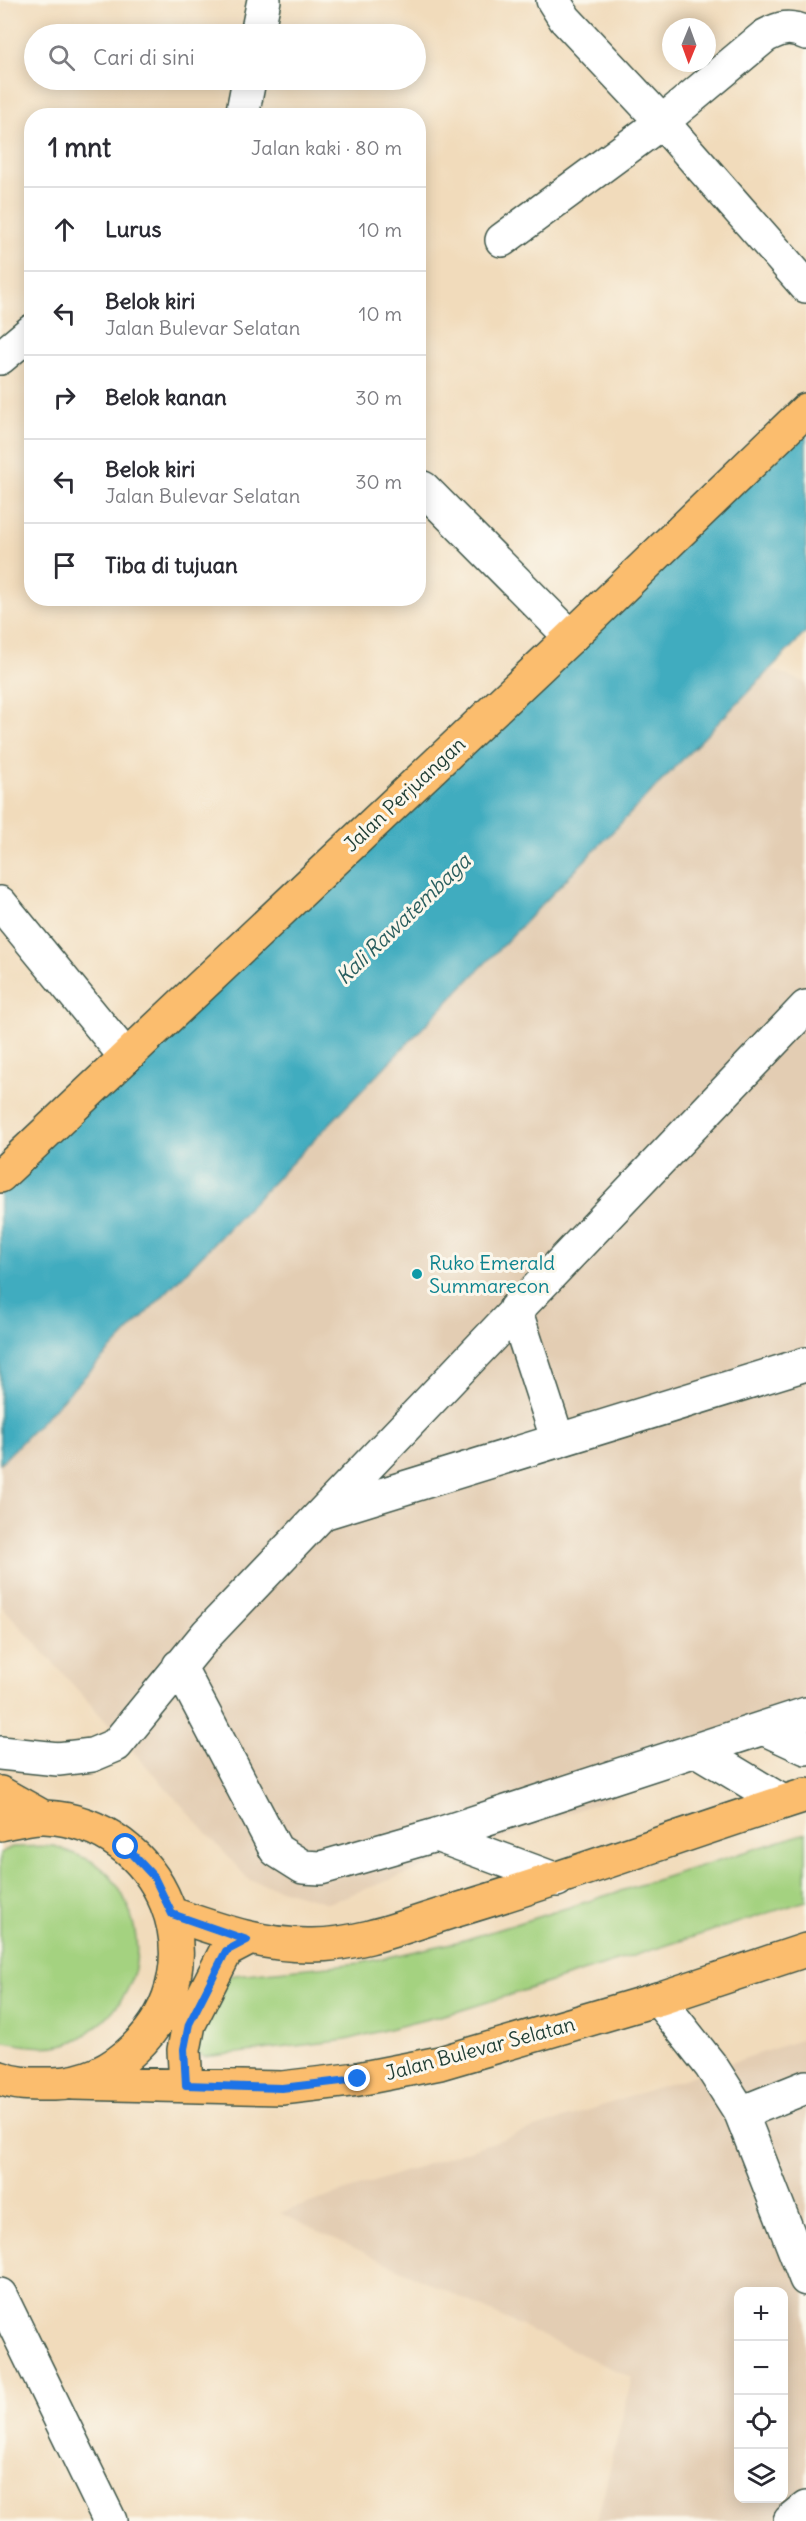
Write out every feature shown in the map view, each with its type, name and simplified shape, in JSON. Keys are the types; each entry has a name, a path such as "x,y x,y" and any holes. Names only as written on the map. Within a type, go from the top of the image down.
{"main road":[{"name":"Jalan Perjuangan","path":"0,1176 571,637 806,410"},
{"path":"0,1793 43,1817"},
{"path":"172,1914 247,1940 312,1946 351,1941 557,1880 795,1799"},
{"path":"0,1824 43,1817 68,1820 101,1831 126,1847 154,1877 172,1914 176,1936 174,1981 157,2022 128,2055 96,2075 73,2083"},
{"path":"186,2085 184,2049 189,2024 226,1951 247,1940"},
{"name":"Jalan Bulevar Selatan","path":"0,2078 16,2084 73,2083 282,2088 358,2079 440,2063 658,1999 806,1950"}],"street":[{"path":"259,24 264,0"},
{"path":"553,0 565,19 662,122 806,286"},
{"path":"502,240 662,122 765,36 780,28 792,27 806,33"},
{"path":"244,108 247,90"},
{"path":"0,358 24,338"},
{"path":"426,491 571,637"},
{"path":"0,903 126,1057"},
{"path":"0,1753 58,1760 92,1755 116,1745 145,1712 179,1666 321,1513 516,1309 791,1038 806,1007"},
{"path":"516,1309 558,1441"},
{"path":"321,1513 806,1364"},
{"path":"179,1666 276,1850 303,1867 321,1868 436,1835 806,1714"},
{"path":"765,1729 806,1748"},
{"path":"698,1751 795,1799"},
{"path":"436,1835 557,1880"},
{"path":"658,1999 711,2066 741,2113 806,2279"},
{"path":"741,2113 806,2087"},
{"path":"0,2295 110,2521"},
{"path":"790,2521 806,2508"}],"shaded area":[{"path":"771,669 806,683 806,1725 328,1903 249,1880 0,1604 0,1463"},
{"path":"806,2038 806,2521 597,2521 632,2378 280,2213"}],"green space":[{"path":"806,1833 806,1901 459,2011 346,2040 204,2057 192,2050 214,1981 235,1975 361,1963 461,1941"},
{"path":"55,1846 93,1862 105,1871 124,1898 135,1929 137,1946 133,1976 119,2003 97,2026 80,2038 51,2046 30,2046 0,2041 0,1853 12,1847"}],"water":[{"name":"Kali Rawatembaga","path":"806,410 806,632 0,1464 0,1176"}],"place":[{"name":"Ruko Emerald Summarecon","path":"417,1274"}],"route":[{"path":"126,1847 154,1877 172,1914 247,1940 226,1951 189,2024 184,2049 186,2085 282,2088 358,2079"}]}
